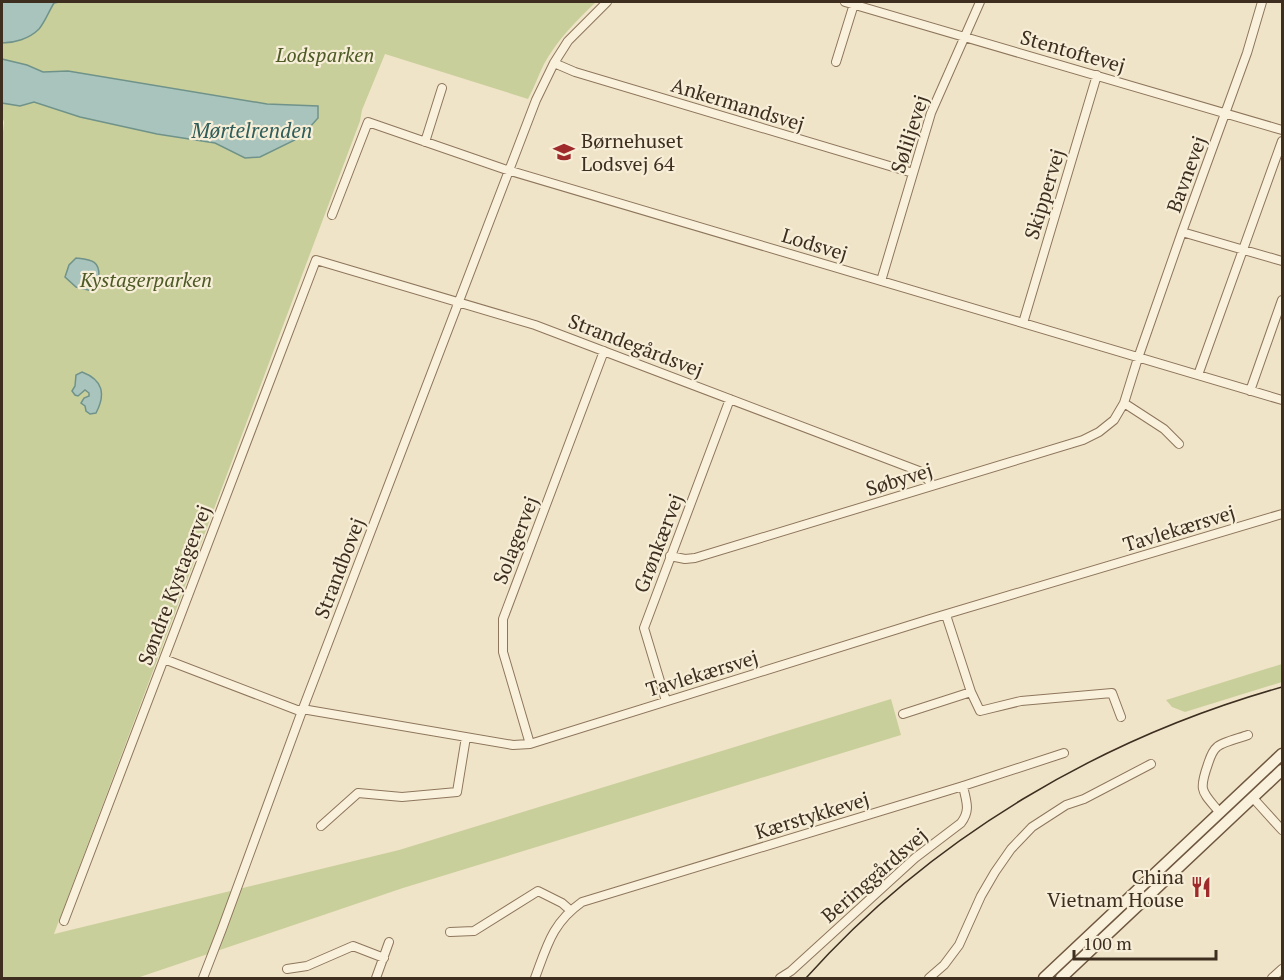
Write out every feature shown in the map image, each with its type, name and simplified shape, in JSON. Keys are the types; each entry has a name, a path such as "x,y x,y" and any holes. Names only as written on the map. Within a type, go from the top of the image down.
{"main road":[{"path":"1044,978 1282,754"},
{"path":"1061,978 1282,770"}],"street":[{"name":"Strandbovej","path":"203,978 302,711 536,100 554,63 568,41 607,2"},
{"name":"Søliljevej","path":"881,281 930,113 980,2"},
{"name":"Bavnevej","path":"1138,358 1247,53 1262,2"},
{"name":"Stentoftevej","path":"836,62 850,3 1282,130"},
{"name":"Ankermandsvej","path":"554,63 586,75 913,173"},
{"name":"Skippervej","path":"1023,323 1097,75"},
{"path":"425,142 442,88"},
{"name":"Lodsvej","path":"332,215 368,122 509,170 1282,400"},
{"path":"1198,375 1282,141"},
{"path":"1182,232 1282,261"},
{"name":"Strandegårdsvej","path":"316,260 535,325 918,471 933,485"},
{"name":"Søndre Kystagervej","path":"64,921 316,260"},
{"path":"1250,391 1282,300"},
{"name":"Solagervej","path":"530,744 503,652 503,619 604,351"},
{"name":"Søbyvej","path":"670,555 695,558 1083,440 1099,432 1114,420 1124,403 1138,358"},
{"name":"Grønkærvej","path":"666,701 644,628 730,399"},
{"path":"1124,403 1164,429 1179,444"},
{"name":"Tavlekærsvej","path":"164,659 302,711 513,746 530,744 1282,514"},
{"path":"946,615 971,692 980,711 1021,701 1112,693 1121,717"},
{"path":"903,714 971,692"},
{"path":"1220,813 1204,793 1202,780 1212,754 1218,746 1248,735"},
{"path":"321,826 358,793 402,797 457,792 466,737"},
{"name":"Kærstykkevej","path":"535,978 558,924 570,910 582,902 1064,753"},
{"path":"929,978 944,965 959,945 981,896 995,872 1011,849 1032,827 1066,805 1084,799 1151,764"},
{"name":"Beringgårdsvej","path":"780,978 791,971 915,858 961,824 968,808 963,786"},
{"path":"1253,798 1282,830"},
{"path":"450,932 474,931 538,891 562,903 570,910"},
{"path":"376,978 389,942"},
{"path":"287,969 307,966 353,946 384,958"},
{"path":"1272,978 1282,969"}],"green space":[{"name":"Kystagerparken","path":"596,2 555,47 544,64 528,99 385,54 362,110 360,121 54,934 399,850 891,699 901,735 403,888 137,978 2,978 2,141 4,122 2,62 27,65 2,59 2,43 21,40 39,29 54,3","holes":["68,71 267,104 317,106 318,118"]},
{"path":"1282,664 1282,682 1185,712 1172,707 1166,700"}],"water":[{"path":"2,2 59,2 54,3 39,29 31,35 21,40 2,43"},
{"name":"Mørtelrenden","path":"2,59 27,65 43,72 68,71 267,104 318,106 318,118 301,137 260,157 245,158 215,143 157,134 80,117 34,102 20,106 2,103"},
{"path":"76,258 90,260 98,268 99,280 92,291 76,287 65,277 69,265"},
{"path":"82,372 94,379 101,388 101,400 96,413 90,414 81,403 89,396 89,393 85,390 78,396 72,391 76,375"}],"tram line":[{"path":"806,978 855,927 908,880 964,837 1023,799 1085,764 1149,734 1215,708 1282,687"}],"place":[{"name":"Børnehuset Lodsvej 64","path":"564,152"},
{"name":"China Vietnam House","path":"1201,887"}],"park label":[{"name":"Lodsparken","path":"325,54"}]}
